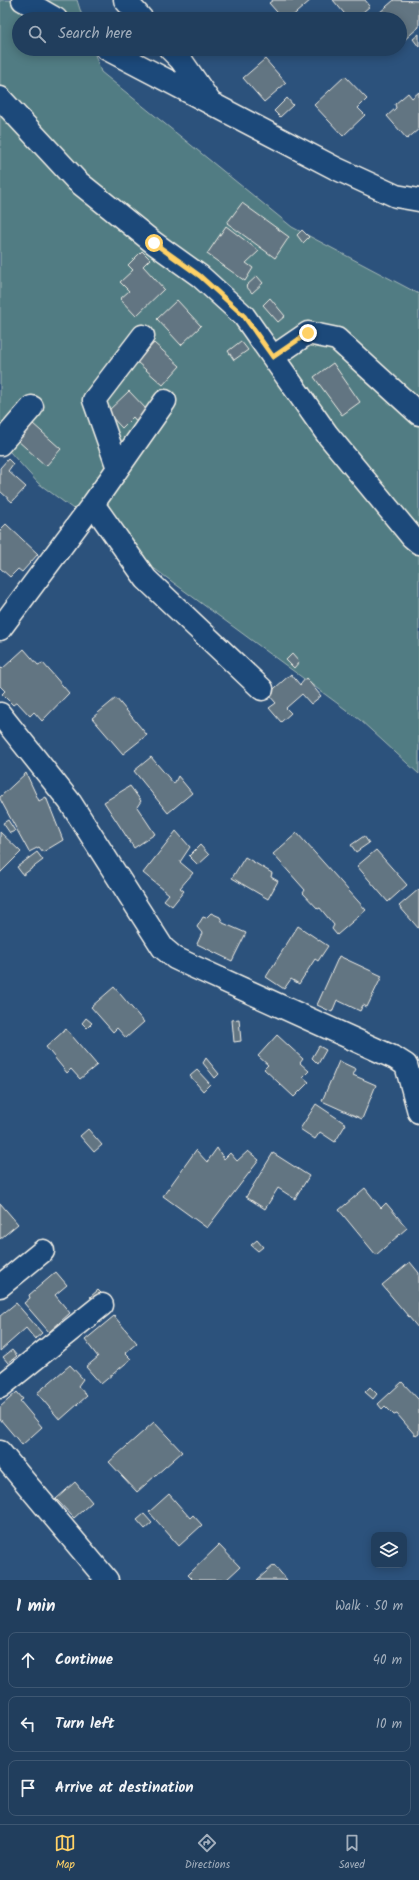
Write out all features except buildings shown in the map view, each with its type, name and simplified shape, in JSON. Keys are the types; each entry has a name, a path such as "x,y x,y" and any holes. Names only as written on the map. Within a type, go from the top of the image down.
{"street":[{"path":"23,0 44,12"},
{"path":"125,0 136,12"},
{"path":"120,56 335,168 396,196 419,200"},
{"path":"177,56 211,104"},
{"path":"0,98 76,181 154,243 200,276 244,316 327,434 412,537 419,543"},
{"path":"273,357 308,333 337,339 419,414"},
{"path":"118,468 94,400 143,336"},
{"path":"0,629 93,504 165,401"},
{"path":"0,444 32,407"},
{"path":"93,504 146,579 262,689"},
{"path":"0,714 70,802 163,948 175,958 412,1066 419,1112"},
{"path":"0,1286 43,1251"},
{"path":"0,1387 102,1305"},
{"path":"0,1452 107,1580"}],"green space":[{"path":"0,0 77,0 81,12 12,12 12,56 95,56 101,72 292,227 419,294 419,774 360,720 38,483 0,441"}],"route":[{"path":"154,243 200,276 244,316 273,357 308,333"}]}
